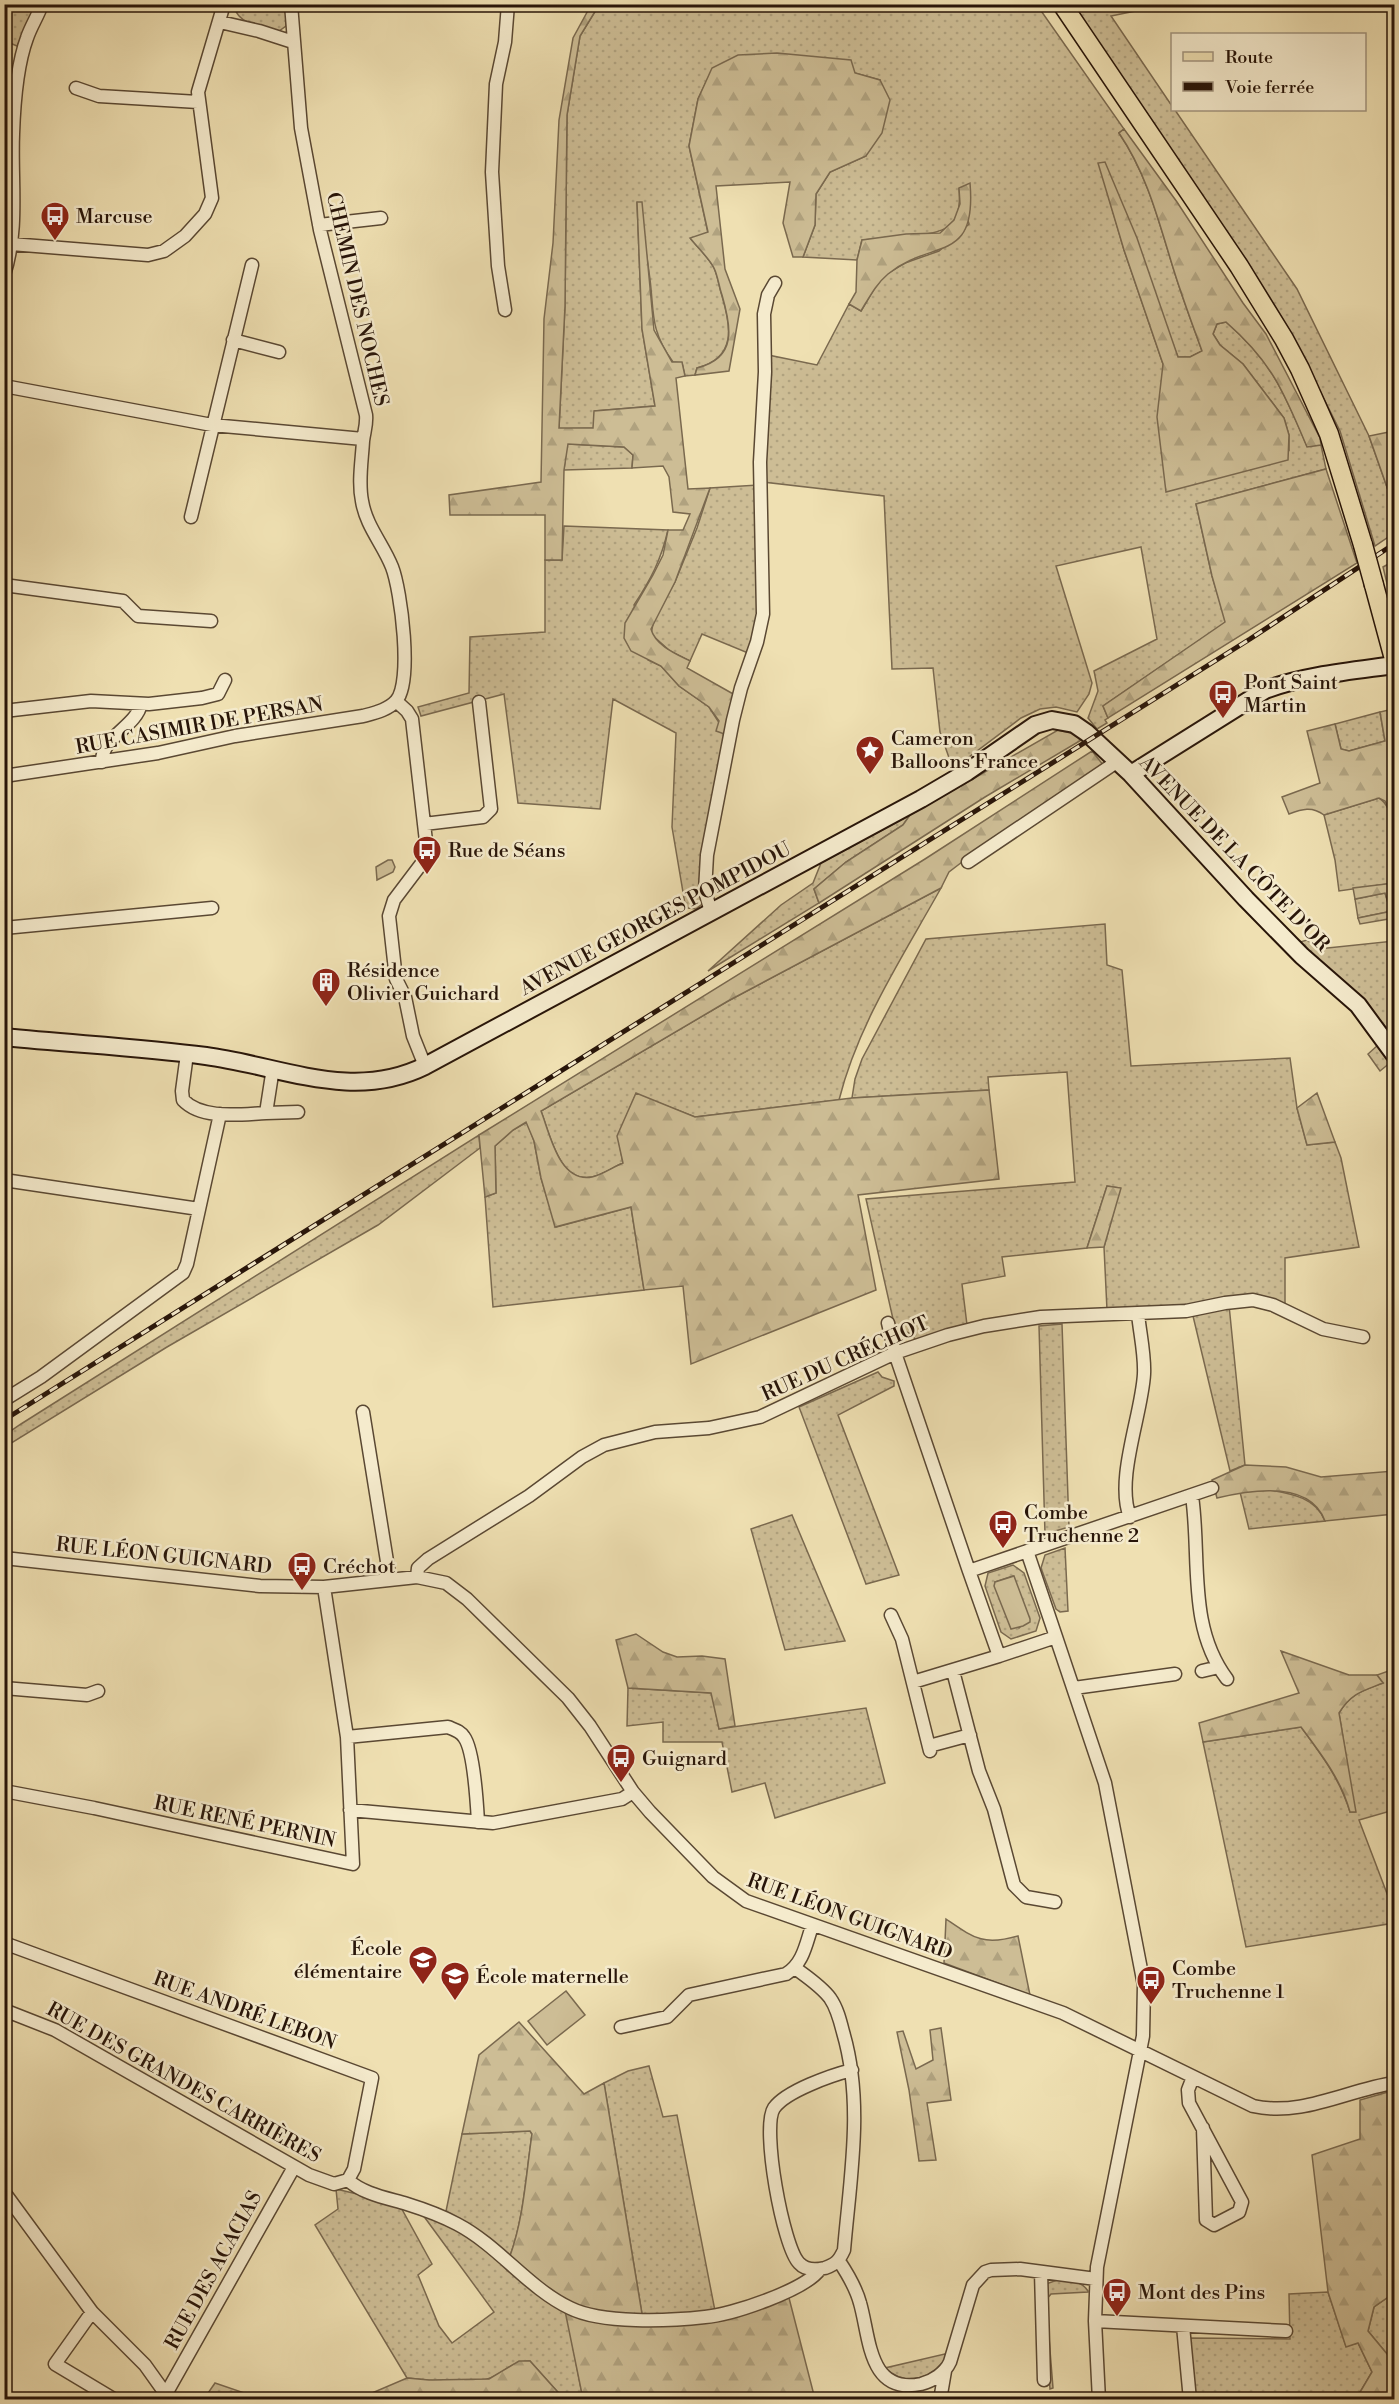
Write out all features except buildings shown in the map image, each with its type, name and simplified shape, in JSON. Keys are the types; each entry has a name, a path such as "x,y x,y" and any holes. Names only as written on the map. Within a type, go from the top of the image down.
{"main road":[{"path":"1062,4 1239,266 1300,369 1329,434 1394,657 1313,678 1284,683 1265,690 1131,774"},
{"name":"AVENUE GEORGES POMPIDOU","path":"4,1037 187,1054 273,1068 326,1080 354,1083 393,1078 425,1066 938,790 1035,725 1059,720 1074,724 1087,733"},
{"name":"AVENUE DE LA CÔTE D'OR","path":"1087,733 1131,774 1248,902 1302,956 1358,1005 1395,1054"},
{"name":"AVENUE DE LA CÔTE D'OR","path":"1376,1028 1395,1043"}],"street":[{"path":"4,275 14,222 12,183 16,94 24,45 42,4"},
{"path":"10,244 141,255 156,254 175,244 199,221 212,198 198,102 200,82 224,4"},
{"name":"CHEMIN DES NOCHES","path":"291,4 301,128 319,225 366,414 367,425 363,439 360,486 362,505 369,525 391,565 401,617 405,677 401,694 396,701"},
{"path":"505,310 499,272 492,172 496,84 505,42 508,4"},
{"path":"220,22 293,42"},
{"path":"76,88 99,96 198,102"},
{"path":"319,225 381,218"},
{"path":"191,517 252,265"},
{"path":"711,912 705,885 712,828 733,720 757,642 763,614 760,462 765,372 764,314 768,296 775,283"},
{"path":"233,340 279,352"},
{"path":"4,386 212,425 363,439"},
{"path":"4,585 123,601 138,616 211,621"},
{"path":"4,711 91,701 141,704 185,700 218,694 225,680"},
{"path":"396,701 412,719 427,850 425,860 394,900 389,916 396,979 405,997 413,1036 425,1066"},
{"name":"RUE CASIMIR DE PERSAN","path":"4,776 102,762 235,736 363,716 383,710 396,701"},
{"path":"424,824 483,817 491,809 479,702"},
{"path":"102,762 102,755 106,747 136,716 141,704"},
{"path":"968,862 1118,761"},
{"path":"4,928 212,908"},
{"path":"187,1054 183,1100 193,1107 220,1114 298,1112"},
{"path":"266,1113 273,1068"},
{"path":"4,1400 41,1377 183,1273 187,1264 220,1114"},
{"path":"4,1180 199,1209"},
{"name":"RUE DU CRÉCHOT","path":"417,1577 418,1569 428,1560 529,1496 582,1457 604,1445 655,1432 710,1428 760,1416 895,1353 948,1335 984,1326 1041,1317 1186,1311 1253,1300 1274,1305 1323,1329 1363,1337"},
{"path":"1130,1517 1125,1500 1130,1453 1144,1374 1138,1314"},
{"path":"888,1323 895,1353 999,1656"},
{"path":"363,1412 390,1580"},
{"path":"969,1570 1212,1488"},
{"path":"1192,1496 1196,1525 1199,1609 1204,1634 1227,1679"},
{"path":"1027,1551 1105,1783 1141,1965 1144,2019 1140,2049 1102,2237 1096,2279 1095,2321 1099,2400"},
{"name":"RUE LÉON GUIGNARD","path":"4,1558 260,1586 324,1587 417,1577 440,1581 457,1591 568,1698 590,1726 633,1792 680,1845 724,1887 758,1907 1063,2013 1140,2049 1245,2103 1271,2109 1307,2105 1375,2085 1395,2083"},
{"name":"RUE RENÉ PERNIN","path":"4,1791 353,1864 347,1737 324,1587"},
{"path":"891,1615 902,1639 930,1749 970,1735"},
{"path":"913,1682 1056,1637"},
{"path":"1202,1671 1219,1667"},
{"path":"953,1671 979,1771 994,1809 1016,1889 1029,1898 1055,1902"},
{"path":"1074,1688 1175,1674"},
{"path":"4,1688 87,1695 98,1690"},
{"path":"347,1737 448,1727 458,1731 468,1742 477,1796 478,1822"},
{"path":"350,1810 493,1823 622,1799 633,1792"},
{"path":"621,2027 667,2017 689,1995 786,1974 795,1968 800,1960 812,1926"},
{"name":"RUE ANDRÉ LEBON","path":"4,1942 372,2078 354,2169 348,2180"},
{"path":"795,1968 822,1990 835,2008 848,2048 852,2070 855,2126 844,2250 839,2261 858,2295 873,2361 879,2370 898,2384 925,2383 945,2371"},
{"name":"RUE DES GRANDES CARRIÈRES","path":"4,2010 55,2031 309,2175 334,2184 348,2180 367,2191 411,2205 457,2224 495,2248 549,2296 571,2309 590,2316 622,2319 707,2317 784,2295 816,2275 820,2269 839,2261"},
{"path":"820,2269 808,2269 802,2266 793,2254 776,2190 769,2132 770,2115 776,2105 821,2079 852,2070"},
{"path":"1193,2077 1189,2085 1188,2099 1242,2202 1239,2212 1214,2224 1206,2220 1203,2128"},
{"name":"RUE DES ACACIAS","path":"169,2396 294,2167"},
{"path":"4,2192 92,2312 145,2365 169,2396"},
{"path":"940,2400 945,2371 950,2362 973,2285 980,2275 991,2270 1020,2269 1096,2279"},
{"path":"1041,2272 1044,2380"},
{"path":"92,2312 55,2364 115,2400"},
{"path":"1095,2321 1286,2331"},
{"path":"1183,2326 1190,2400"}],"green space":[{"path":"4,5 37,5 17,46 5,41"},
{"path":"234,5 288,5 286,26 279,31 251,24 240,17"},
{"path":"591,5 599,5 580,36 567,115 565,306 559,428 593,428 594,411 655,406 642,329 637,202 642,202 654,330 672,362 682,362 685,376 676,378 688,489 710,488 675,582 651,629 661,644 690,661 687,668 735,695 727,735 716,731 719,721 709,707 679,686 661,666 631,651 624,638 625,623 663,555 668,530 683,530 690,514 673,512 669,477 663,466 632,468 633,455 624,447 568,444 564,470 562,560 545,560 545,515 450,515 449,495 541,482 544,319 553,243 559,120 573,38"},
{"path":"599,5 1037,5 1124,129 1119,133 1138,167 1153,203 1202,351 1190,357 1178,357 1099,163 1124,250 1163,364 1289,450 1289,435 1284,418 1243,364 1220,345 1213,334 1217,324 1226,322 1266,365 1291,409 1307,446 1321,445 1326,469 1196,504 1212,576 1226,622 1103,706 1108,718 1105,720 1107,723 1097,729 1088,718 1098,691 1094,671 1157,639 1141,547 1056,566 1092,683 1089,694 1077,712 1056,707 1040,709 1021,718 953,769 940,732 933,668 892,669 884,496 763,482 768,355 817,365 849,304 861,311 877,284 888,273 905,263 939,251 969,224 959,188 958,212 949,226 941,230 921,235 862,240 857,260 803,257 815,225 816,194 830,172 866,156 880,80 855,73 713,68 698,99 689,146 708,233 691,239 717,275 728,318 728,340 725,349 719,357 697,368 695,375 685,376 682,363 673,362 665,350 656,329 648,263 637,202 642,329 655,406 595,411 594,428 559,429 565,306 567,115 580,36"},
{"path":"1072,5 1165,5 1111,16 1171,105 1171,111 1176,111 1297,289 1369,436 1394,507 1394,533 1375,546 1340,431 1297,345"},
{"path":"777,53 851,60 855,73 880,80 890,100 882,133 866,156 830,172 816,194 815,225 803,257 793,257 783,223 790,182 716,186 725,269 740,309 729,371 695,375 697,368 719,357 725,349 729,329 715,271 709,260 690,238 708,232 689,146 698,99 712,68 738,55"},
{"path":"1124,129 1177,202 1266,334 1320,438 1321,445 1307,447 1283,394 1266,365 1226,322 1217,324 1213,334 1220,345 1243,364 1284,418 1289,435 1288,460 1166,492 1157,417 1163,364 1124,250 1098,163 1105,162 1137,238 1178,357 1190,357 1202,351 1146,185 1119,133"},
{"path":"970,183 970,209 966,227 959,238 948,246 904,263 888,274 876,287 861,311 849,304 856,292 857,260 862,240 906,234 940,233 954,220 960,204 959,188"},
{"path":"1394,431 1394,507 1369,436"},
{"path":"567,444 624,447 633,455 632,468 564,470"},
{"path":"1326,469 1357,563 1108,718 1103,706 1225,622 1196,504"},
{"path":"758,485 758,610 748,653 702,634 690,661 670,651 651,634 654,619 675,582 710,488"},
{"path":"564,526 668,530 655,569 634,605 648,660 661,666 679,686 709,707 727,735 703,876 702,904 696,909 688,908 685,904 672,827 676,733 613,699 600,809 518,803 504,694 421,716 418,707 469,693 470,637 545,632 545,560 562,560"},
{"path":"1394,561 1394,613 1383,567"},
{"path":"1393,709 1394,819 1385,801 1379,798 1324,815 1307,809 1289,814 1282,797 1320,783 1307,731 1335,724 1341,749 1349,751 1385,741 1380,712"},
{"path":"1380,712 1385,741 1349,751 1341,749 1335,724"},
{"path":"1058,730 1079,735 1083,739 985,797 819,903 814,889 846,862 903,825 910,815"},
{"path":"1092,751 1104,766 966,859 949,872 941,888 728,1001 541,1111 552,1144 564,1165 581,1177 592,1177 623,1163 617,1136 636,1093 695,1117 852,1098 989,1090 999,1179 858,1195 876,1290 691,1364 683,1286 644,1290 631,1207 555,1227 541,1178 534,1141 526,1122 495,1146 496,1193 485,1197 479,1135 925,859"},
{"path":"1379,798 1390,813 1393,824 1394,883 1339,891 1335,860 1324,815"},
{"path":"910,815 903,825 846,862 814,889 819,903 708,971 781,905 813,883 821,863"},
{"path":"392,860 395,867 393,872 377,880 376,867"},
{"path":"1394,883 1394,918 1360,924 1358,918 1387,912 1389,906 1385,893 1355,899 1353,888"},
{"path":"941,888 870,1017 847,1072 839,1100 695,1117 636,1094 618,1136 623,1163 592,1177 581,1177 564,1165 552,1144 541,1111 728,1001"},
{"path":"1385,893 1389,906 1388,912 1358,918 1355,899"},
{"path":"1105,924 1107,965 1122,970 1131,1066 1290,1058 1297,1108 1307,1145 1335,1142 1341,1158 1359,1247 1285,1258 1285,1309 1274,1303 1107,1310 1104,1247 1120,1188 1107,1186 1087,1248 1002,1257 1005,1276 962,1284 967,1325 917,1341 909,1333 895,1328 866,1199 1075,1182 1067,1072 988,1077 989,1090 852,1098 855,1079 862,1059 926,939"},
{"path":"1307,940 1318,949 1394,941 1394,1035 1300,942"},
{"path":"1378,1045 1391,1062 1380,1071 1368,1054"},
{"path":"1317,1093 1335,1142 1307,1145 1297,1108"},
{"path":"527,1122 556,1227 631,1207 644,1290 493,1307 485,1197 496,1193 495,1146 513,1130"},
{"path":"479,1135 480,1148 378,1225 167,1347 5,1447 5,1435 21,1424"},
{"path":"1107,1186 1121,1188 1104,1247 1087,1248"},
{"path":"1229,1305 1245,1465 1230,1471 1193,1316"},
{"path":"1062,1324 1069,1527 1045,1534 1039,1326"},
{"path":"878,1372 882,1377 894,1381 894,1386 838,1415 899,1575 866,1584 799,1407"},
{"path":"1245,1465 1286,1467 1321,1477 1394,1471 1394,1514 1325,1521 1317,1508 1306,1499 1293,1494 1262,1491 1217,1498 1212,1480"},
{"path":"1270,1490 1303,1498 1316,1507 1325,1521 1249,1529 1240,1492"},
{"path":"792,1515 845,1641 785,1650 751,1529"},
{"path":"1065,1548 1068,1611 1060,1612 1056,1609 1041,1568 1045,1555"},
{"path":"1013,1565 1024,1573 1040,1618 1036,1631 1011,1639 1001,1632 985,1586 988,1573","holes":["1013,1576 1022,1625 1019,1628 995,1582"]},
{"path":"1014,1576 1030,1622 1011,1629 994,1586 995,1582"},
{"path":"636,1634 663,1652 677,1657 702,1656 725,1659 735,1726 719,1729 711,1693 628,1688 616,1640"},
{"path":"1281,1651 1349,1675 1377,1675 1383,1683 1353,1697 1339,1713 1356,1812 1350,1812 1336,1778 1301,1727 1203,1742 1199,1723 1299,1693"},
{"path":"1394,1669 1394,1810 1359,1820 1394,1912 1394,1923 1246,1947 1203,1742 1301,1727 1323,1757 1350,1812 1355,1812 1339,1713 1353,1697 1383,1683 1377,1675"},
{"path":"628,1688 712,1693 719,1729 866,1708 885,1783 775,1818 765,1783 732,1792 722,1742 663,1742 663,1722 627,1726"},
{"path":"946,1919 964,1931 987,1940 1018,1936 1030,1995 944,1963"},
{"path":"566,1991 585,2015 547,2045 528,2021"},
{"path":"519,2022 584,2094 604,2083 643,2320 716,2316 789,2298 815,2399 583,2399 563,2301 510,2256 522,2211 532,2134 530,2131 462,2134 479,2055"},
{"path":"941,2028 951,2100 927,2103 936,2160 919,2161 909,2090 897,2032 903,2031 916,2069 933,2060 930,2030"},
{"path":"649,2066 663,2117 677,2115 716,2316 643,2320 604,2083 628,2071"},
{"path":"1388,2092 1394,2118 1394,2293 1374,2307 1368,2331 1392,2360 1388,2389 1394,2399 1356,2399 1372,2372 1358,2343 1346,2347 1328,2292 1312,2155 1360,2139 1360,2100"},
{"path":"530,2131 532,2134 522,2211 510,2256 445,2216 462,2134"},
{"path":"336,2189 399,2204 432,2264 418,2275 439,2326 452,2343 494,2312 420,2211 464,2231 566,2311 583,2399 564,2399 530,2361 512,2365 493,2377 477,2381 447,2382 407,2378 315,2225 338,2209"},
{"path":"1060,2279 1079,2283 1088,2292 1051,2294 1046,2300 1053,2388 1050,2389 1043,2296 1046,2284"},
{"path":"1328,2292 1346,2346 1358,2343 1372,2372 1356,2399 1195,2399 1189,2338 1290,2339 1289,2294"},
{"path":"1394,2293 1394,2399 1388,2389 1392,2360 1368,2331 1374,2307"},
{"path":"949,2353 944,2365 941,2364 928,2374 914,2379 899,2377 885,2368"},
{"path":"519,2361 530,2361 564,2399 358,2399 407,2378 489,2379"},
{"path":"215,2383 262,2399 215,2399 208,2393"}],"railway":[{"path":"4,1420 1250,639 1394,544"}],"place":[{"name":"Marcuse","path":"55,242"},
{"name":"Pont Saint Martin","path":"1223,720"},
{"name":"Cameron Balloons France","path":"870,776"},
{"name":"Rue de Séans","path":"427,876"},
{"name":"Résidence Olivier Guichard","path":"326,1008"},
{"name":"Combe Truchenne 2","path":"1003,1550"},
{"name":"Créchot","path":"302,1592"},
{"name":"Guignard","path":"621,1784"},
{"name":"École élémentaire","path":"423,1986"},
{"name":"École maternelle","path":"455,2002"},
{"name":"Combe Truchenne 1","path":"1151,2006"},
{"name":"Mont des Pins","path":"1117,2318"}]}
